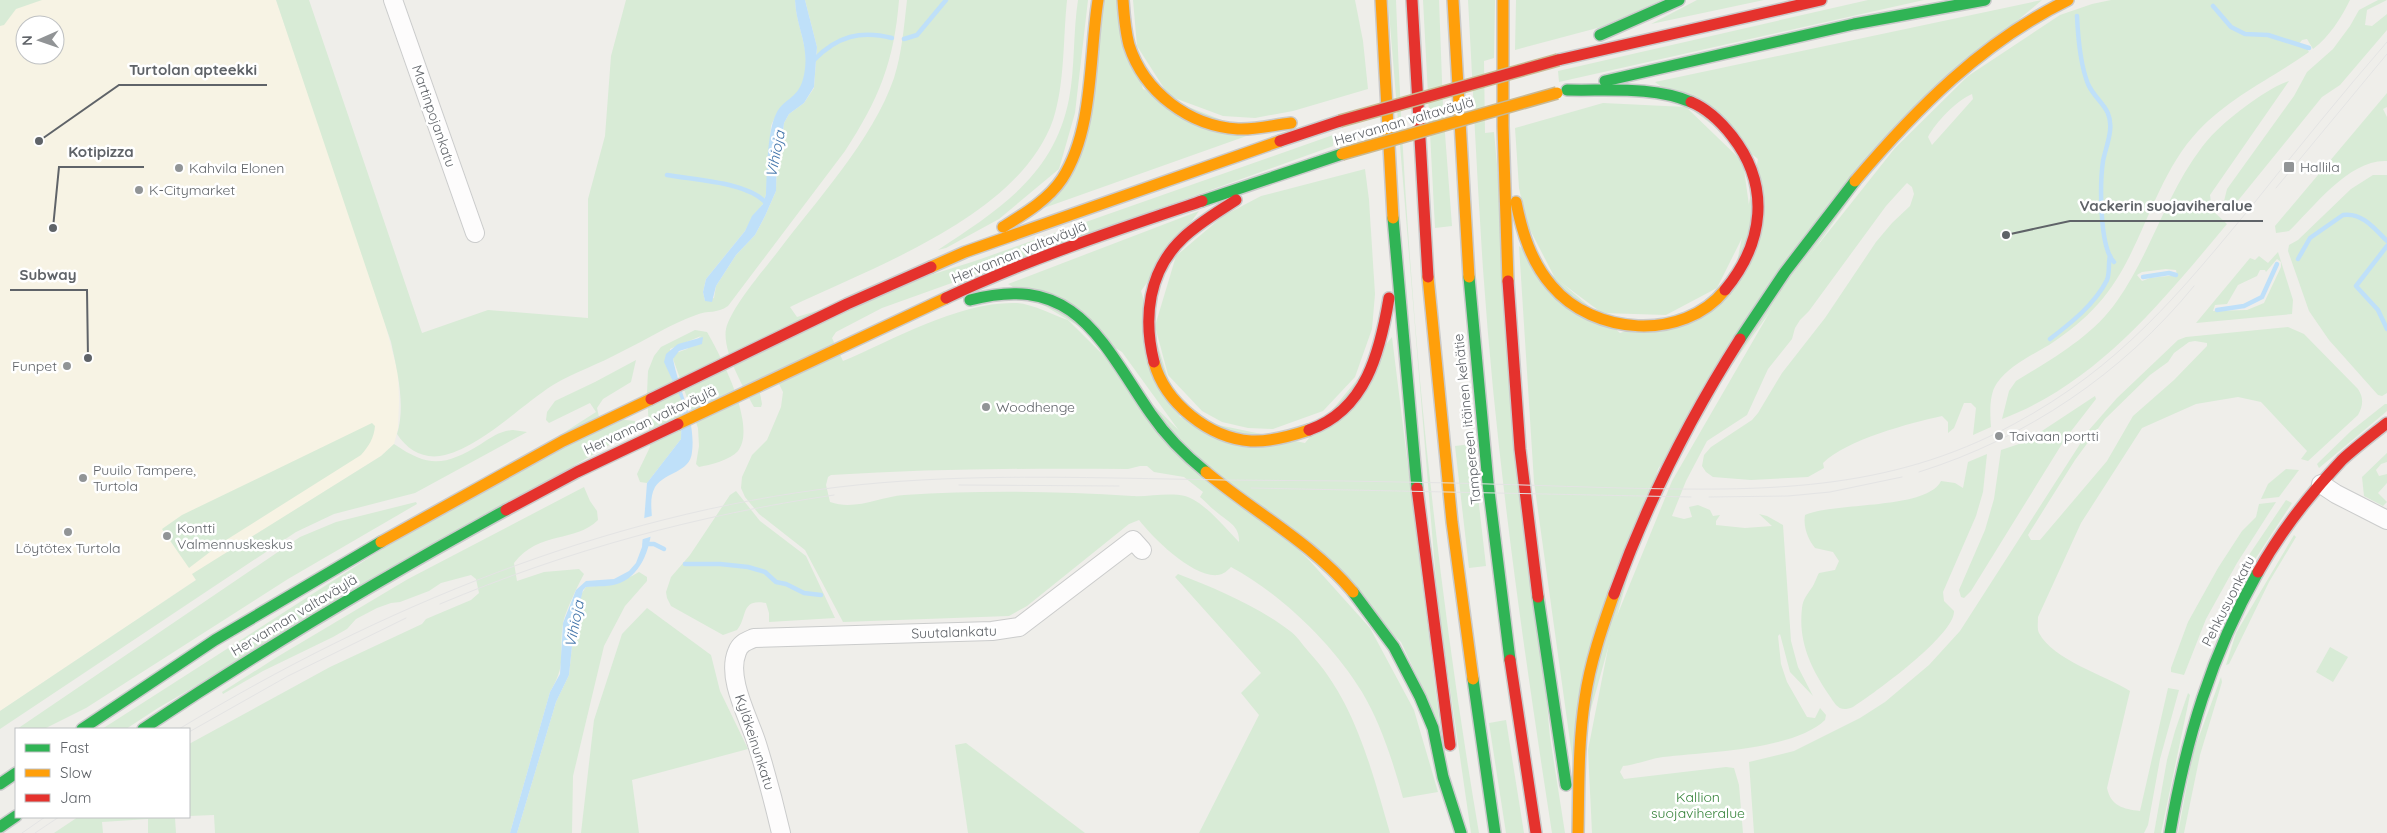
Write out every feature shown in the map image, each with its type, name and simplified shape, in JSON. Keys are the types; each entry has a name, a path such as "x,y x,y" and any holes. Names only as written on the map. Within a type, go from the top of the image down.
{"main road":[{"path":"965,252 1044,198 1069,168 1080,138 1084,118 1090,47 1098,0"},
{"path":"1123,0 1125,32 1137,66 1158,94 1169,104 1184,113 1200,121 1232,129 1249,129 1289,123 1340,121"},
{"path":"1381,0 1396,264 1406,382 1422,534 1462,833"},
{"name":"Tampereen itäinen kehätie","path":"1412,0 1423,214 1436,370 1457,567 1495,833"},
{"name":"Tampereen itäinen kehätie","path":"1452,0 1463,208 1476,367 1514,687 1536,833"},
{"path":"1504,0 1502,30 1503,140 1511,339 1526,499 1547,666 1574,833"},
{"path":"1558,60 1585,41 1626,25 1679,0"},
{"name":"Hervannan valtaväylä","path":"84,728 224,635 380,542 563,441 847,304 965,252 1213,163 1340,121 1558,60 1820,0"},
{"name":"Hervannan valtaväylä","path":"144,728 222,676 396,570 577,472 981,281 1105,234 1272,176 1342,154 1562,92 1854,24 1985,0"},
{"path":"1578,833 1578,763 1582,718 1588,680 1608,607 1646,513 1670,461 1734,346 1763,300 1827,213 1936,92 1966,65 2002,38 2031,19 2068,0"},
{"path":"1371,34 1384,77"},
{"path":"1503,140 1519,220 1526,242 1537,265 1551,285 1564,298 1599,319 1617,325 1638,327 1658,326 1680,321 1699,313 1718,299 1736,277 1746,260 1757,229 1758,201 1756,176 1746,154 1731,134 1713,114 1689,100 1663,93 1562,92"},
{"path":"1272,176 1210,216 1186,235 1170,252 1155,282 1150,297 1147,323 1150,352 1157,372 1172,395 1187,412 1207,426 1228,435 1247,440 1272,440 1320,428 1340,413 1366,380 1377,357 1396,264"},
{"path":"887,325 1002,292 1036,296 1051,301 1066,307 1094,328 1117,358 1150,413 1178,447 1212,478 1317,555 1353,591 1376,620 1407,670 1430,721 1444,778 1462,833"},
{"name":"Pehkusuonkatu","path":"2170,833 2181,770 2192,730 2221,645 2264,560 2321,484 2351,452 2387,423"},
{"path":"0,784 15,774"},
{"path":"0,827 15,817"}],"street":[{"name":"Martinpojankatu","path":"393,0 475,233"},
{"path":"2321,484 2336,494 2387,520"},
{"name":"Suutalankatu","path":"737,651 743,642 754,638 975,632 1019,628 1133,540 1142,550"},
{"name":"Kyläkeinunkatu","path":"737,651 734,665 738,691 757,742 781,833"}],"shaded area":[{"path":"0,0 276,0 380,304 398,373 398,429 394,444 381,456 193,574 196,580 0,711"}],"green space":[{"path":"0,0 42,0 16,9 4,25 0,26"},
{"path":"276,0 309,0 422,333 488,310 588,318 588,199 605,136 611,56 626,0 795,0 806,53 805,75 798,92 777,115 771,126 766,194 763,204 753,216 745,231 706,279 703,292 705,301 714,298 716,286 736,255 755,235 765,216 776,191 777,154 782,140 784,123 789,114 804,103 814,88 817,47 805,0 899,0 897,22 889,61 876,97 857,132 845,151 728,306 686,319 561,380 473,443 445,455 431,456 418,453 406,445 397,434 400,423 401,400 391,342"},
{"path":"907,0 1067,0 1062,76 1053,120 1035,154 1010,184 977,211 941,234 902,255 790,307 797,317 975,261 1333,135 1333,146 882,308 836,332 832,338 843,361 928,323 973,308 1017,303 1068,320 1309,560 1370,628 1414,710 1438,792 1403,798 1386,744 1362,692 1336,656 1304,621 1268,591 1231,567 1218,575 1208,574 1186,564 1154,537 1139,520 1129,524 1027,606 1009,616 843,622 805,550 759,514 745,497 741,488 742,477 752,455 767,440 781,407 783,392 778,382 758,383 762,404 761,407 754,407 730,358 727,348 726,329 734,311 748,290 842,170 872,124 897,69","holes":["1147,466 1154,472 1184,477 1203,492 1200,497 1233,525 1238,532 1239,542 1200,504 1179,495 1138,496 1046,492 961,492 895,496 849,505 830,502 826,485 828,477 831,475 980,469 1128,469"]},
{"path":"1078,0 1088,0 1075,113 1059,169 999,219 946,248 938,250 1002,205 1037,170 1051,149 1062,126 1069,99"},
{"path":"1103,0 1117,0 1143,89 1255,133 1041,209 1063,187"},
{"path":"1133,0 1355,0 1363,41 1368,89 1293,111 1255,118 1223,116 1169,96 1137,46"},
{"path":"1388,0 1396,0 1414,314 1435,522 1462,730 1479,833 1471,833 1438,605"},
{"path":"1423,0 1439,0 1443,107 1452,226 1435,228"},
{"path":"1468,0 1495,0 1494,58 1484,61 1485,133 1494,132 1550,737 1565,833 1552,833 1521,622 1503,481 1483,269"},
{"path":"1516,0 1662,0 1601,27 1515,50"},
{"path":"1697,0 1764,0 1651,24"},
{"path":"1868,0 1924,0 1559,82 1558,71"},
{"path":"2042,0 1918,104 1658,469 1574,770 1534,482 1519,246 1620,333 1730,296 1758,159 1655,82"},
{"name":"Kallion suojaviheralue","path":"2111,0 2350,0 2334,26 2319,44 2313,49 2307,39 2302,40 2297,46 2307,49 2309,52 2237,98 2198,131 2182,151 2169,172 2126,264 2098,304 2069,331 2014,366 1994,387 1990,410 1991,427 1973,435 1976,408 1971,403 1964,403 1954,428 1948,433 1948,422 1942,416 1896,428 1847,447 1823,463 1824,468 1808,477 1751,480 1713,477 1702,466 1704,455 1711,447 1752,420 1758,413 1782,373 1825,318 1876,242 1910,206 1914,194 1912,187 1907,183 1905,185 1886,206 1809,311 1800,320 1795,328 1792,339 1768,369 1747,415 1707,441 1686,481 1672,516 1684,519 1692,517 1689,507 1698,505 1710,510 1713,516 1720,515 1716,525 1745,528 1772,526 1759,514 1767,516 1783,525 1791,641 1798,667 1813,696 1790,672 1780,634 1778,636 1781,664 1787,682 1807,717 1815,718 1820,708 1826,715 1825,720 1811,730 1793,738 1771,744 1663,757 1623,766 1620,772 1624,779 1726,767 1734,768 1739,785 1743,833 1592,833 1588,750 1612,628 1672,481 1783,289 1895,148 1968,76 2060,15 2092,4","holes":["1972,94 1973,99 1932,145 1928,137 1941,119 1966,97"]},
{"path":"2378,0 2387,0 2367,10 2365,25 2372,26 2387,14 2387,30 2340,85 2322,97 2232,208 2228,208 2224,201 2227,189 2294,96 2307,72 2333,49 2359,10"},
{"path":"2289,81 2210,195 2212,210 2227,224 2153,309 2099,361 2069,384 2037,403 2002,419 2009,391 2016,381 2084,336 2107,314 2117,301 2140,263 2178,184 2189,165 2207,141 2222,125 2246,106","holes":["2166,269 2176,270 2177,275 2150,278 2142,281 2137,275 2142,272"]},
{"path":"2387,93 2387,107 2383,109 2387,117 2387,161 2373,162 2346,176 2333,186 2289,231 2276,233 2275,226"},
{"path":"1603,103 1686,107 1743,162 1751,220 1717,288 1666,315 1602,313 1555,278 1526,222 1519,188 1515,128"},
{"path":"1365,169 1369,200 1375,294 1372,329 1355,377 1323,411 1273,429 1248,428 1222,422 1202,411 1168,375 1155,326 1176,256 1223,216 1261,196"},
{"path":"2373,175 2387,175 2387,393 2382,396 2378,395 2329,340 2309,311 2288,251 2289,245 2298,240 2351,189"},
{"path":"1199,211 1141,291 1180,417 1305,443 1392,337 1440,726 1401,642 1198,457 1122,352 1008,284"},
{"path":"2278,252 2293,300 2292,314 2196,323 2250,258 2255,260 2259,256 2268,263","holes":["2277,259 2281,262 2281,267 2264,303 2247,310 2213,311 2215,305 2227,304 2238,285 2257,276 2260,270 2265,270 2266,272"]},
{"path":"2288,327 2304,334 2358,389 2362,402 2358,415 2308,461 2301,459 2307,451 2261,402 2238,397 2196,404 2142,428 2081,523 2038,617 2038,630 2046,643 2067,659 2130,691 2107,788 2111,799 2123,808 2140,811 2168,688 2179,690 2160,759 2148,825 2144,833 1754,833 1749,762 1794,751 1860,718 1885,702 1929,665 1960,631 2089,430 2117,398 2178,340 2186,337","holes":["2189,342 2207,343 2207,346 2174,380 2133,416 2107,461 2040,540 2031,540 2028,535 2031,530 2075,460 2105,419 2150,375 2168,362 2174,353"]},
{"path":"695,330 707,332 728,373 740,409 743,440 738,451 730,457 704,466 699,467 696,464 699,446 698,428 673,359 676,353 687,349 701,336 670,349 682,401 681,439 647,483 640,482 637,474 650,447 647,393 648,371 654,356 661,347"},
{"path":"636,360 631,382 603,399 597,408 599,417 635,421 635,430 158,708 128,728 104,728 596,412 590,403 549,423 546,420 547,412 555,401"},
{"path":"2095,396 2096,399 2065,439 1971,591 1964,598 1961,597 1959,590 1985,530 1994,499 2001,450 2025,442"},
{"path":"2387,404 2387,411 2319,468 2317,464 2351,431"},
{"path":"372,423 375,426 372,438 361,455 223,542 189,568 162,529 182,515"},
{"path":"513,430 527,432 415,493 334,514 296,532 0,729 0,711 196,580 192,574 381,456 394,444 417,457 437,461 447,460 457,457 496,435"},
{"path":"1472,444 1486,566 1469,568 1455,446"},
{"path":"2387,453 2387,462 2381,464 2376,470 2379,476 2387,474 2387,483 2378,493 2387,502 2383,506 2364,496 2362,477"},
{"path":"1987,454 1983,492 1976,516 1943,592 1944,601 1954,611 1951,621 1928,648 1877,690 1853,707 1844,709 1838,707 1811,665 1804,643 1801,620 1804,601 1819,573 1835,570 1839,561 1833,552 1815,548 1807,533 1805,515 1836,508 1878,504 1918,497 1932,490 1941,481 1955,483 1963,488 1968,462"},
{"path":"2286,469 2299,470 2279,497 2261,499 2268,484"},
{"path":"584,487 597,511 598,520 589,527 535,546 514,563 517,581 544,572 579,569 584,574 564,619 559,673 550,692 510,833 215,833 214,815 190,816 190,743 330,667 422,624 426,619 471,600 479,593 476,579 471,575 441,583 429,591 377,608 356,619 347,629 333,637 263,671 223,694 222,692 277,657 408,579"},
{"path":"736,491 760,521 806,556 835,618 769,622 766,603 758,602 748,606 737,630 723,635 671,606 666,592 671,577 690,555 730,495"},
{"path":"2286,500 2292,503 2220,613 2249,555"},
{"path":"416,502 417,504 288,579 86,708 46,728 18,728 300,537 336,522"},
{"path":"2276,502 2237,563 2206,619 2184,675 2171,672 2188,622 2218,568 2242,531 2256,517 2259,504"},
{"path":"2294,535 2296,537 2269,582 2229,664 2226,665 2236,633"},
{"path":"639,572 647,577 647,581 625,606 604,646 573,776 572,833 517,833 556,702 569,675 574,627 582,593 586,587 614,583"},
{"path":"1178,574 1207,585 1265,614 1295,635 1324,671 1350,713 1376,784 1390,833 1199,833 1259,715 1241,693 1261,673 1175,577"},
{"path":"647,608 711,655 720,691 748,749 632,780 639,833 581,833 594,720 622,634"},
{"path":"2330,647 2348,657 2333,682 2316,672"},
{"path":"2221,677 2222,682 2200,755 2184,833 2178,833 2193,753"},
{"path":"2188,693 2190,695 2161,833 2154,833 2167,760"},
{"path":"1506,720 1524,833 1506,833 1489,723"},
{"path":"966,743 1085,833 968,833 955,745"},
{"path":"76,818 175,818 176,833 148,833 148,819 102,822 103,833 54,833"}],"water":[{"name":"Vihioja","path":"795,0 805,0 817,47 814,87 804,103 789,114 784,123 782,140 777,154 776,191 765,216 755,235 736,255 716,286 712,302 705,301 703,292 706,279 745,231 752,216 763,204 766,194 768,153 773,122 779,108 795,94 802,83 805,55"},
{"name":"Vihioja","path":"703,337 702,344 679,351 673,359 692,428 693,440 690,459 682,468 660,482 653,491 651,500 652,530 645,557 635,573 620,583 608,586 586,587 583,590 574,627 569,675 556,702 517,833 510,833 550,692 560,674 563,623 576,590 586,581 614,579 629,571 636,563 642,547 647,483 681,439 682,401 664,362 666,354 678,344"}],"pier":[{"path":"655,515 653,536 640,540 641,519"}],"waterway":[{"path":"904,39 917,35 946,0"},
{"path":"2213,6 2231,27 2245,34 2268,35 2309,48"},
{"path":"2077,16 2080,51 2085,76 2091,90 2109,116 2109,135 2103,161 2101,198 2103,229 2109,254 2114,262"},
{"path":"814,60 832,45 850,37 870,35 892,38"},
{"path":"667,175 734,186 747,190 766,203"},
{"path":"2298,259 2310,238 2343,215 2356,216 2368,222 2387,241"},
{"path":"2387,246 2356,286 2378,310 2387,329"},
{"path":"2050,339 2074,320 2102,289 2107,280 2110,256"},
{"path":"2217,310 2244,306 2262,297 2277,264"},
{"path":"2143,277 2169,273 2176,275"},
{"path":"645,544 654,544 664,549"},
{"path":"685,564 720,564 748,567 765,572 776,582 786,584 804,593 821,595"}],"tram line":[{"path":"181,728 255,685 334,644 414,606 496,573 580,544 665,519 751,500 880,483 963,478 1045,477 1372,481 1724,489 1823,483 1919,464 1966,447 2014,424 2052,402 2117,353 2146,326 2201,267 2387,42"},
{"path":"2276,188 2387,54"},
{"path":"1919,472 1959,458 1997,441 2070,399 2104,375 2136,347 2166,318 2194,286"},
{"path":"1709,497 1788,496 1830,492 1902,477"},
{"path":"959,485 1119,486"},
{"path":"1251,488 1691,497"},
{"path":"440,604 536,567 634,537 733,513 834,495"},
{"path":"190,731 288,676 406,618"},
{"path":"22,833 44,818"},
{"path":"35,833 58,818"}],"traffic: fast":[{"path":"1600,35 1679,0"},
{"path":"1605,81 1854,24 1985,0"},
{"path":"1567,90 1646,91 1691,102"},
{"path":"1202,201 1342,154"},
{"path":"1740,339 1785,272 1855,181"},
{"path":"1393,218 1417,488"},
{"path":"1469,277 1488,483 1510,660"},
{"path":"970,300 1006,294 1036,296 1060,305 1081,319 1099,338 1169,438 1206,472"},
{"path":"145,728 322,615 506,510"},
{"path":"83,728 215,640 381,542"},
{"path":"2170,833 2184,764 2202,698 2241,603 2258,572"},
{"path":"1353,592 1394,647 1420,697 1433,728 1443,777 1461,833"},
{"path":"1538,597 1566,785"},
{"path":"1473,679 1495,833"},
{"path":"0,784 15,774"},
{"path":"0,827 15,817"}],"traffic: slow":[{"path":"1003,227 1050,194 1062,179 1072,160 1080,138 1089,92 1098,0"},
{"path":"1123,0 1129,45 1136,62 1145,78 1171,104 1202,121 1238,129 1291,123"},
{"path":"1381,0 1393,218"},
{"path":"1453,0 1469,277"},
{"path":"1503,0 1503,126 1508,281"},
{"path":"1855,181 1902,128 1952,79 2007,36 2068,0"},
{"path":"1342,154 1557,93"},
{"path":"931,267 965,252 1280,141"},
{"path":"1516,202 1528,246 1538,267 1552,286 1569,302 1590,315 1614,323 1638,326 1663,325 1686,318 1707,307 1725,290"},
{"path":"1428,277 1452,522 1473,679"},
{"path":"678,424 946,298"},
{"path":"1154,362 1160,377 1178,404 1191,416 1220,433 1251,441 1266,441 1309,430"},
{"path":"381,542 563,441 651,399"},
{"path":"1206,472 1301,543 1337,574 1353,592"},
{"path":"1578,833 1580,749 1585,698 1593,659 1614,594"}],"traffic: jam":[{"path":"1412,0 1428,277"},
{"path":"1558,60 1821,0"},
{"path":"1340,121 1558,60"},
{"path":"1691,102 1714,116 1732,136 1744,155 1753,175 1757,194 1758,214 1755,234 1738,272 1725,290"},
{"path":"1280,141 1340,121"},
{"path":"1154,362 1149,329 1149,312 1151,296 1162,265 1183,238 1236,200"},
{"path":"946,298 1008,270 1202,201"},
{"path":"651,399 847,304 931,267"},
{"path":"1508,281 1520,449 1538,597"},
{"path":"1309,430 1328,421 1344,409 1357,394 1375,358 1381,339 1389,298"},
{"path":"1614,594 1654,495 1703,400 1740,339"},
{"path":"2258,572 2286,528 2319,486 2342,460 2387,423"},
{"path":"506,510 577,472 678,424"},
{"path":"1417,488 1450,745"},
{"path":"1510,660 1536,833"}],"place":[{"name":"Turtolan apteekki","path":"39,141"},
{"name":"Hallila","path":"2289,167"},
{"name":"Kahvila Elonen","path":"179,168"},
{"name":"K-Citymarket","path":"139,190"},
{"name":"Kotipizza","path":"53,228"},
{"name":"Vackerin suojaviheralue","path":"2006,235"},
{"name":"Subway","path":"88,358"},
{"name":"Funpet","path":"67,366"},
{"name":"Woodhenge","path":"986,407"},
{"name":"Taivaan portti","path":"1999,436"},
{"name":"Puuilo Tampere, Turtola","path":"83,478"},
{"name":"Löytötex Turtola","path":"68,532"},
{"name":"Kontti Valmennuskeskus","path":"167,536"}]}
